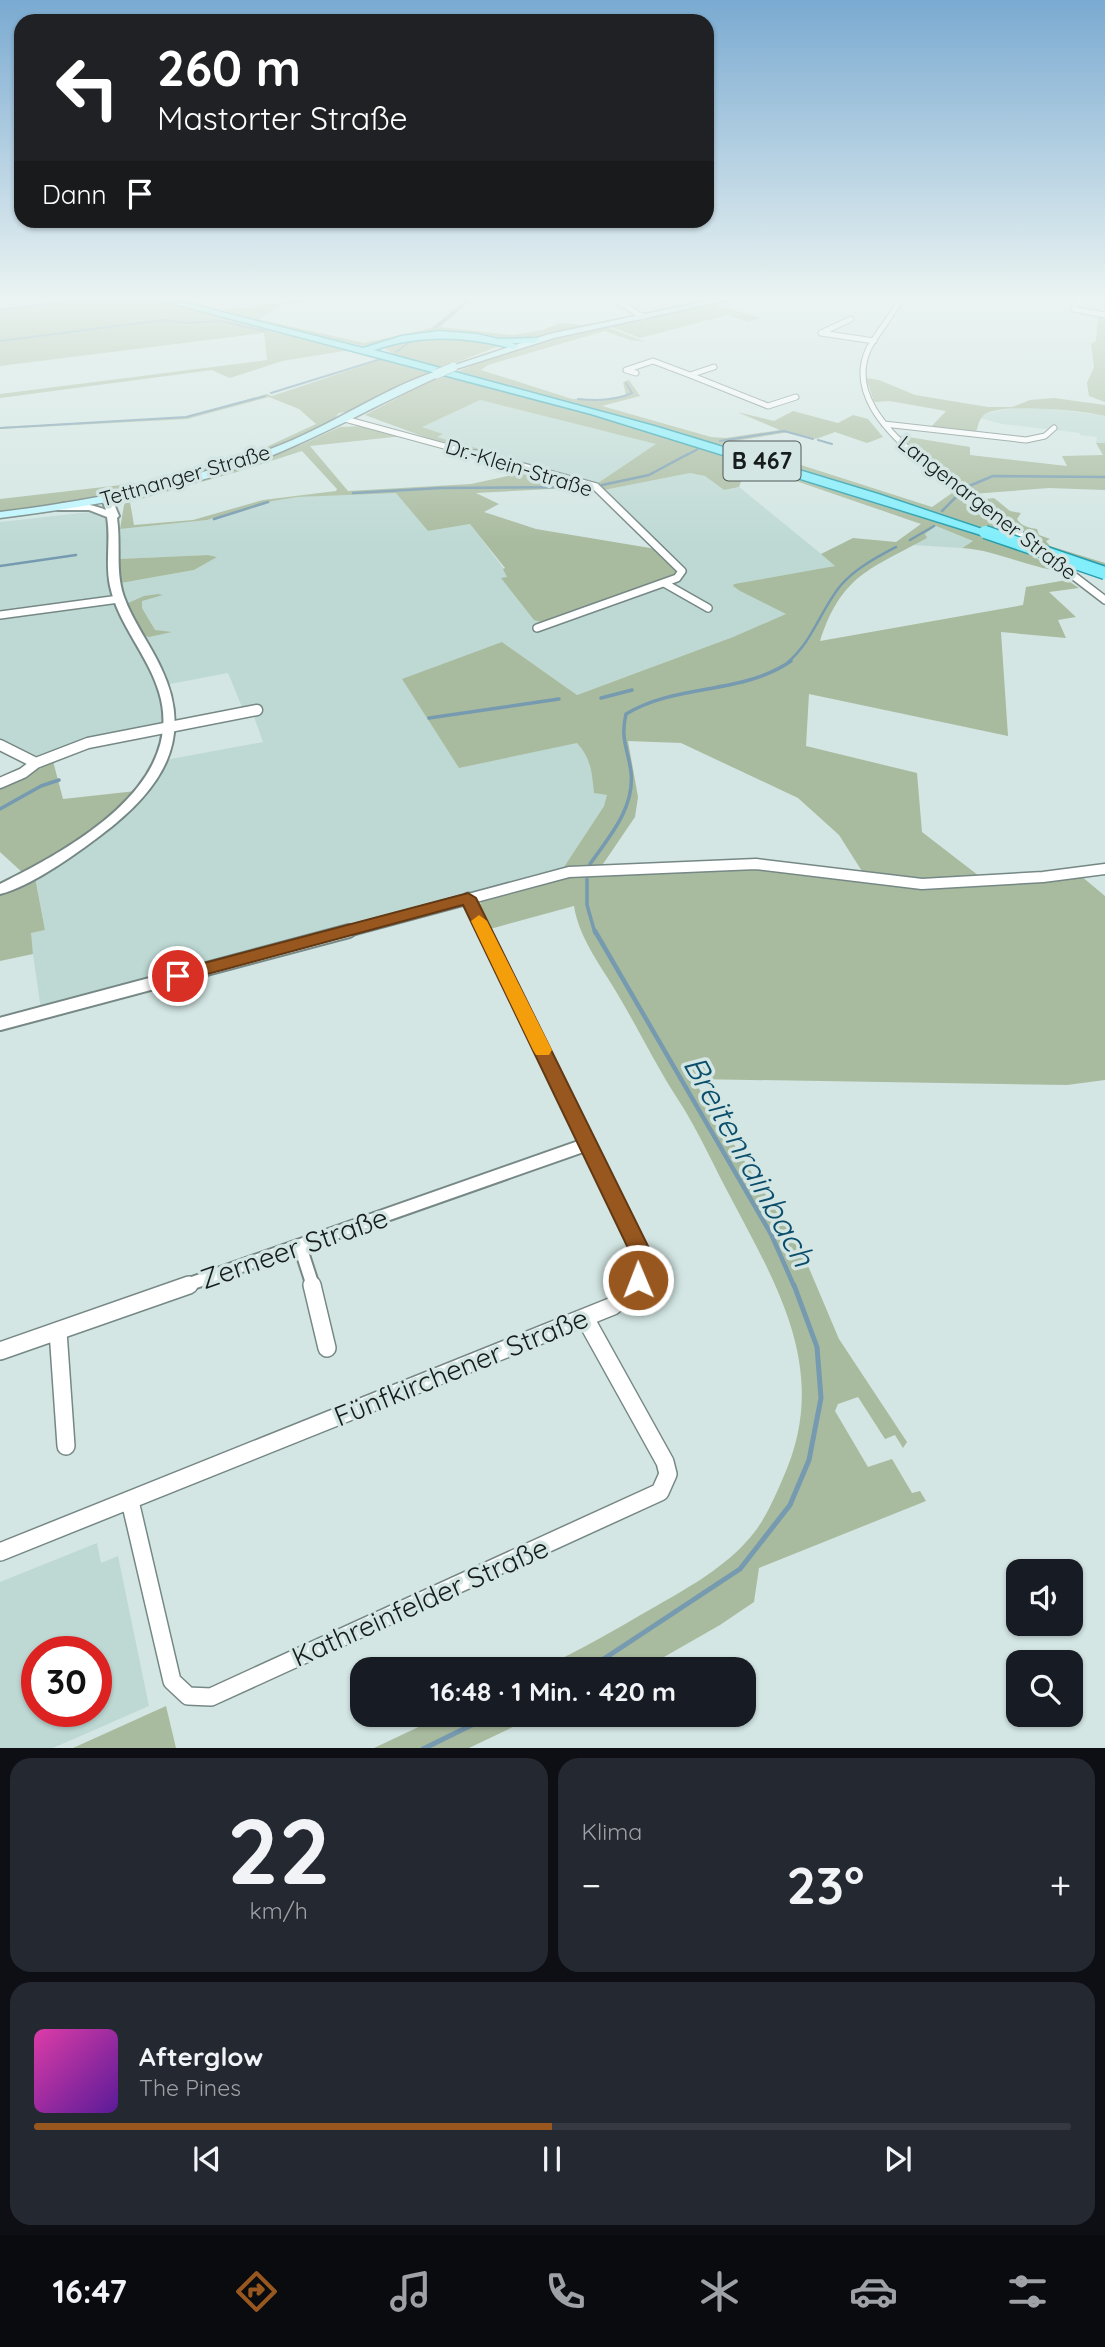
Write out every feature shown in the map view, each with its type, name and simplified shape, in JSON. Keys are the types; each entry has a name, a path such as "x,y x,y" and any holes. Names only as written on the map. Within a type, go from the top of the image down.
{"main road":[{"name":"Tettnanger Straße","path":"0,515 107,499 230,467 290,445 428,379"},
{"name":"B 467","path":"470,379 683,437 1105,573"}],"street":[{"path":"697,379 768,406 796,397"},
{"name":"Langenargener Straße","path":"863,379 868,399 884,424 913,452 1105,600"},
{"name":"Dr.-Klein-Straße","path":"345,419 596,488 681,569 681,576 664,583"},
{"path":"884,424 1026,440 1045,436 1054,428"},
{"path":"0,890 68,854 111,822 134,799 153,774 170,727 169,710 160,677 119,599 113,573 114,516 107,499"},
{"path":"57,508 90,507 114,516"},
{"path":"537,628 664,583 708,608"},
{"path":"0,615 119,599"},
{"path":"0,783 23,773 36,763 100,740 257,710"},
{"path":"0,745 36,763"},
{"path":"0,1024 575,871 756,864 922,884 1043,877 1105,869"},
{"name":"Fünfkirchener Straße","path":"0,1552 585,1318 613,1306 626,1296 638,1280 642,1264 639,1248 468,898"},
{"name":"Zerneer Straße","path":"0,1352 588,1144"},
{"path":"300,1246 307,1262 327,1348"},
{"name":"Kathreinfelder Straße","path":"130,1501 172,1681 180,1694 198,1699 211,1697 660,1492 668,1474 665,1462 585,1318"},
{"path":"58,1331 66,1446"}],"shaded area":[{"path":"480,400 657,444 595,485 435,437 421,427"},
{"path":"1029,406 1105,416 1105,443 1096,443 1097,437 1080,433 1002,424 980,418 987,413"},
{"path":"690,473 705,476 724,490 739,487 836,566 734,584 740,591 787,614 577,695 502,642 459,768 597,736 609,791 604,806 562,870 41,1010 30,933 45,930 35,876 91,844 118,821 165,760 263,742 253,714 244,712 228,673 170,684 128,603 121,583 194,570 216,557 208,555 118,559 120,529 207,520 273,501 298,497 396,492 428,531 470,524 545,623 531,628 534,631 686,575 685,569 604,490"},
{"path":"108,510 112,529 108,568 156,678 164,716 162,722 146,729 47,756 34,757 3,741 0,742 0,522"},
{"path":"936,526 973,541 962,548 913,545 926,538 925,534"},
{"path":"97,1543 101,1563 118,1556 149,1706 112,1722 112,1636 21,1636 21,1727 101,1727 53,1748 0,1748 0,1582"}],"green space":[{"path":"121,379 147,379 0,398 0,394"},
{"path":"324,379 418,379 351,411 339,413 333,420 294,439 212,469 171,480 86,499 0,513 0,499 173,479 262,449 316,424 299,409 269,397 187,419 0,427 185,417 267,394 272,396"},
{"path":"437,379 469,379 534,396 979,533 1026,550 1052,570 985,551 962,548 973,541 936,526 925,534 927,538 874,567 849,587 838,601 820,641 1023,605 1026,587 1067,580 1079,588 1049,592 1076,617 1058,620 1066,638 1001,632 1008,736 809,694 806,746 917,773 922,832 983,879 924,880 865,876 839,835 798,798 681,743 628,741 638,797 635,817 601,867 562,870 604,806 607,795 594,793 588,760 577,743 459,768 402,679 502,642 577,695 733,637 786,614 740,591 734,584 835,566 821,554 853,538 896,542 921,524 764,470 742,479 739,487 724,490 705,476 690,473 604,490 595,485 656,444 480,400 422,427 443,434 437,437 497,454 494,455 430,439 365,415"},
{"path":"485,379 508,379 572,399 600,400 626,395 623,382 629,380 640,396 602,406 711,437 726,438 780,430 737,412 774,421 793,411 838,423 853,415 868,419 883,437 867,443 835,432 816,439 789,432 729,442 932,507 952,493 1006,535 653,426"},
{"path":"866,379 879,380 915,395 988,407 1012,407 1030,400 1054,398 1105,405 1105,416 1062,410 1009,409 985,414 976,433 930,428 946,411 890,401 874,402"},
{"path":"1089,379 1105,379 1105,402 1089,396"},
{"path":"432,380 414,390 361,415"},
{"path":"364,426 403,436 310,446 348,491 471,484 531,471 591,488 596,492 568,488 476,493 499,504 484,512 536,529 656,549 677,573 545,623 534,620 501,578 507,577 503,569 505,568 470,524 428,531 396,493 298,497 273,501 207,520 120,529 127,501 166,491 132,498 301,445 340,427","holes":["302,451 337,489 263,500 193,520 134,525 130,502"]},
{"path":"896,435 970,447 970,455 1067,466 1062,456 1103,455 1096,443 1105,443 1105,490 1049,488 972,494"},
{"path":"994,498 1010,511 1021,513 1017,519 1026,526 1037,529 1039,535 1050,539 1046,541 1050,546 1105,563 1105,569 1040,546 978,500"},
{"path":"208,555 217,557 194,570 121,583 118,559"},
{"path":"163,595 142,601 142,608 155,630 172,632 145,636 128,603 144,596"},
{"path":"53,761 63,799 136,791 98,828 24,874 0,852 0,785"},
{"path":"758,866 894,884 1081,876 1105,896 1105,1080 1067,1085 693,1079 803,1254 839,1339 907,1442 903,1448 895,1435 885,1439 858,1397 838,1404 835,1411 868,1467 892,1459 912,1493 920,1491 926,1501 759,1568 754,1602 664,1657 563,1657 689,1587 725,1562 752,1535 776,1495 796,1440 802,1403 800,1368 793,1334 767,1267 693,1125 587,943 574,906 490,929 479,906 485,896 569,874"},
{"path":"35,877 45,930 31,933 33,954 0,961 0,895"},
{"path":"166,1706 176,1748 73,1748"},
{"path":"419,1727 513,1727 469,1748 374,1748"}],"waterway":[{"path":"271,393 318,379"},
{"path":"578,399 606,400 626,396 632,393 626,383"},
{"path":"0,428 186,417 265,396"},
{"path":"720,441 784,431 813,439"},
{"path":"818,440 832,444"},
{"path":"685,456 698,449"},
{"path":"602,485 649,475 688,454"},
{"name":"Breitenrainbach","path":"969,486 993,476 1105,477"},
{"path":"353,493 441,488 581,487"},
{"path":"942,511 956,497"},
{"path":"214,519 268,502"},
{"path":"910,540 934,526"},
{"name":"Breitenrainbach","path":"788,662 804,644 841,585 860,568 896,547"},
{"path":"0,566 76,555"},
{"name":"Breitenrainbach","path":"590,864 612,833 629,798 631,772 624,737 626,714 666,697 752,679 791,661"},
{"name":"Breitenrainbach","path":"601,698 632,690"},
{"name":"Breitenrainbach","path":"429,718 559,699"},
{"name":"Breitenrainbach","path":"0,809 41,786 59,780"},
{"name":"Breitenrainbach","path":"587,879 587,905 595,933"},
{"name":"Breitenrainbach","path":"595,931 771,1234 794,1286"},
{"name":"Breitenrainbach","path":"607,1657 740,1569 790,1505 809,1460 821,1398 817,1347 794,1285"},
{"name":"Breitenrainbach","path":"425,1748 468,1727"}],"slow traffic":[{"path":"479,921 542,1050"}],"route":[{"path":"178,976 468,898 639,1248 642,1264 638,1280"}]}
